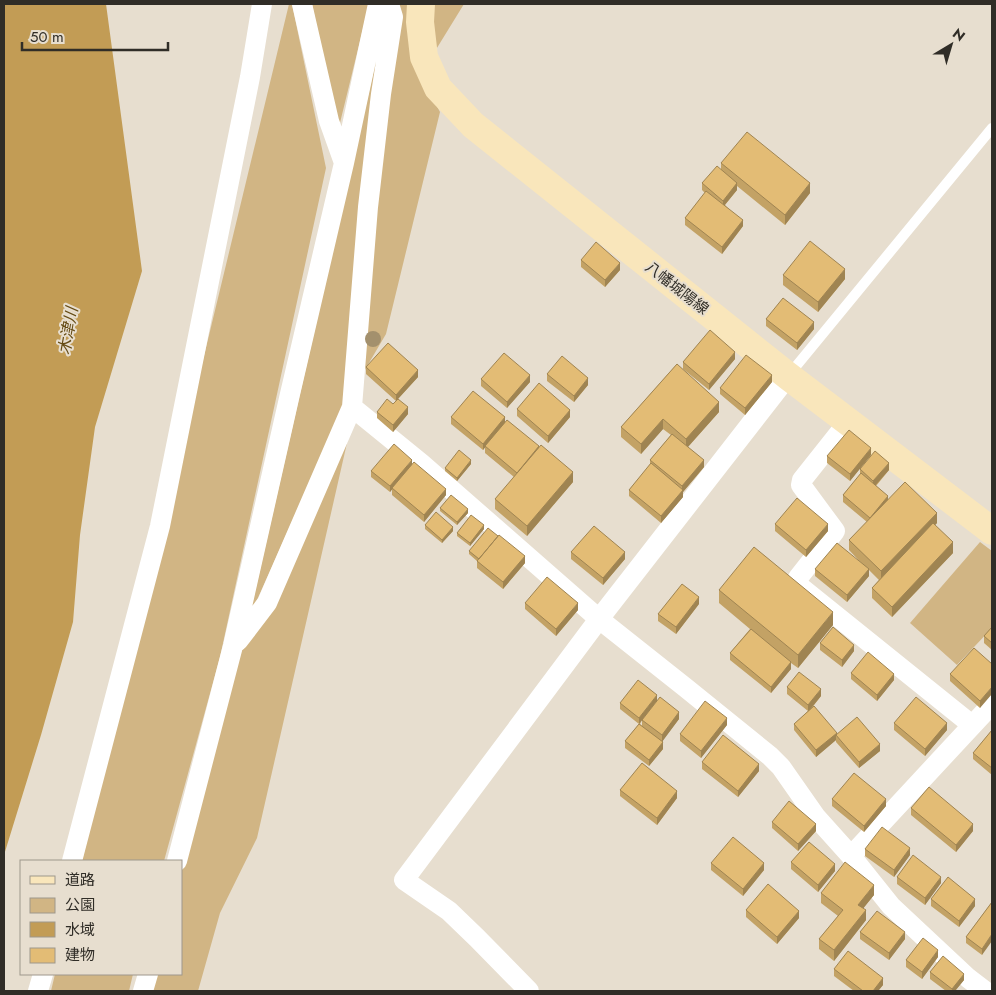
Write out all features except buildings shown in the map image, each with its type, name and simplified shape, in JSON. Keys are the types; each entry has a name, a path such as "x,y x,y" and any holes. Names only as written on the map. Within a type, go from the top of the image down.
{"main road":[{"name":"八幡城陽線","path":"422,4 420,22 424,57 438,88 473,125 788,376 992,531"}],"street":[{"path":"72,860 160,526 248,87 262,4"},
{"path":"302,4 329,121 344,163"},
{"path":"177,860 233,646 344,163 378,4"},
{"path":"233,646 267,603 352,407 368,207 392,17 389,4"},
{"path":"529,991 449,911 404,880 599,620 788,376"},
{"path":"352,407 422,464 599,620 770,756 781,767 816,817 851,856 891,906 968,978 985,991"},
{"path":"848,422 802,480 801,485 835,531 798,578 798,585 972,725"},
{"path":"851,856 992,704"},
{"path":"38,991 43,975"},
{"path":"144,991 148,975"}],"lane":[{"path":"788,376 992,128"}],"green space":[{"path":"289,4 292,4 326,168 220,657 164,860 82,860"},
{"path":"312,4 369,4 338,131"},
{"path":"389,4 413,4 421,76 440,112 386,334 343,407 249,618"},
{"path":"428,4 464,4 432,56"},
{"path":"352,421 257,838 220,913 198,991 147,991 152,975 182,975 182,863 242,643"},
{"path":"980,542 992,551 992,628 957,665 910,623"},
{"path":"55,975 133,975 129,991 51,991"}],"water":[{"name":"木津川","path":"4,4 106,4 142,271 95,427 80,535 73,622 4,855"}]}
